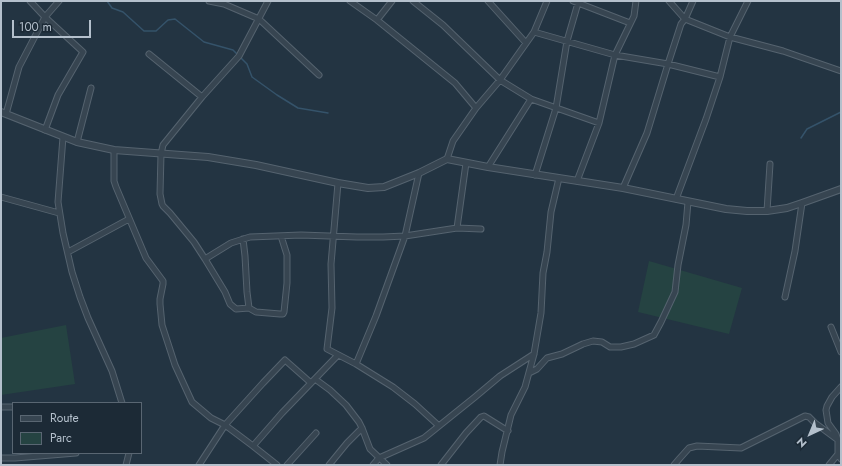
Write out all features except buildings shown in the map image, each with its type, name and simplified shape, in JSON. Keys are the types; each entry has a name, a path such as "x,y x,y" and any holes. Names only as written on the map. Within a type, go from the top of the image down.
{"street":[{"path":"30,1 83,52 58,95 45,130"},
{"path":"59,1 45,17 19,66 4,113 77,142 114,150 208,157 256,165 368,188 384,187 419,173 447,159 535,175 623,188 726,209 747,211 766,211 787,208 841,188"},
{"path":"209,1 224,4 259,19 319,75"},
{"path":"268,1 238,56 163,145 161,154 160,194 162,204 194,242 225,292 230,304 239,309 249,308 256,312 283,314 287,255 281,236"},
{"path":"350,1 455,83 476,108"},
{"path":"376,20 392,1"},
{"path":"413,1 443,25 500,80 531,99 599,123"},
{"path":"488,1 526,43"},
{"path":"447,159 453,141 476,108 500,80 534,32 547,1"},
{"path":"577,181 599,123 615,55 634,16 636,1"},
{"path":"669,1 685,19 730,37 783,51 841,71"},
{"path":"623,188 647,133 681,24 685,19 693,1"},
{"path":"676,199 720,77 730,37 748,1"},
{"path":"535,175 556,108 567,41 576,2 630,24"},
{"path":"534,32 615,55 668,64 720,77"},
{"path":"149,54 202,97"},
{"path":"77,142 91,88"},
{"path":"488,167 531,99"},
{"path":"63,137 58,202 63,233 72,272 80,297 112,371 122,402"},
{"path":"114,150 114,181 146,258 164,284 160,304 162,325 175,365 192,402 211,418 225,425 254,446 277,465"},
{"path":"457,228 466,162"},
{"path":"766,211 770,164"},
{"path":"356,364 376,316 405,236 419,173"},
{"path":"500,465 511,414 525,387 534,354 541,313 543,273 552,212 559,178"},
{"path":"338,183 332,264 332,308 327,349 356,364 393,387 415,404 439,426"},
{"path":"1,197 60,213"},
{"path":"529,373 537,369 547,358 562,354 583,344 593,341 602,342 610,347 621,348 654,335 675,292 678,265 686,225 688,202"},
{"path":"785,296 795,251 802,203"},
{"path":"68,252 130,219"},
{"path":"205,259 231,243 250,237 301,235 383,237 405,236 457,228 481,230"},
{"path":"242,239 245,256 249,308"},
{"path":"831,327 841,352"},
{"path":"254,446 282,413 338,354"},
{"path":"373,465 379,458 424,438 500,376 534,354"},
{"path":"199,465 225,425 285,360 313,381 330,390 346,405 362,428 370,449 387,465"},
{"path":"829,465 840,457 838,440 836,434 828,423 826,410 832,397 841,387"},
{"path":"1,407 12,407"},
{"path":"441,465 466,433 481,417 484,416 508,431"},
{"path":"674,465 689,448 696,446 741,448 805,416 809,417 814,423 838,440"},
{"path":"329,465 347,443 362,428"},
{"path":"287,465 316,432"},
{"path":"1,458 64,454"},
{"path":"128,464 129,454"}],"green space":[{"path":"649,261 742,288 729,334 638,312"},
{"path":"66,325 75,384 1,395 1,338"}],"waterway":[{"path":"107,1 112,8 123,12 144,31 156,31 168,20 175,19 204,42 233,50 247,64 252,77 298,108 328,113"},
{"path":"801,138 807,129 841,112"}]}
